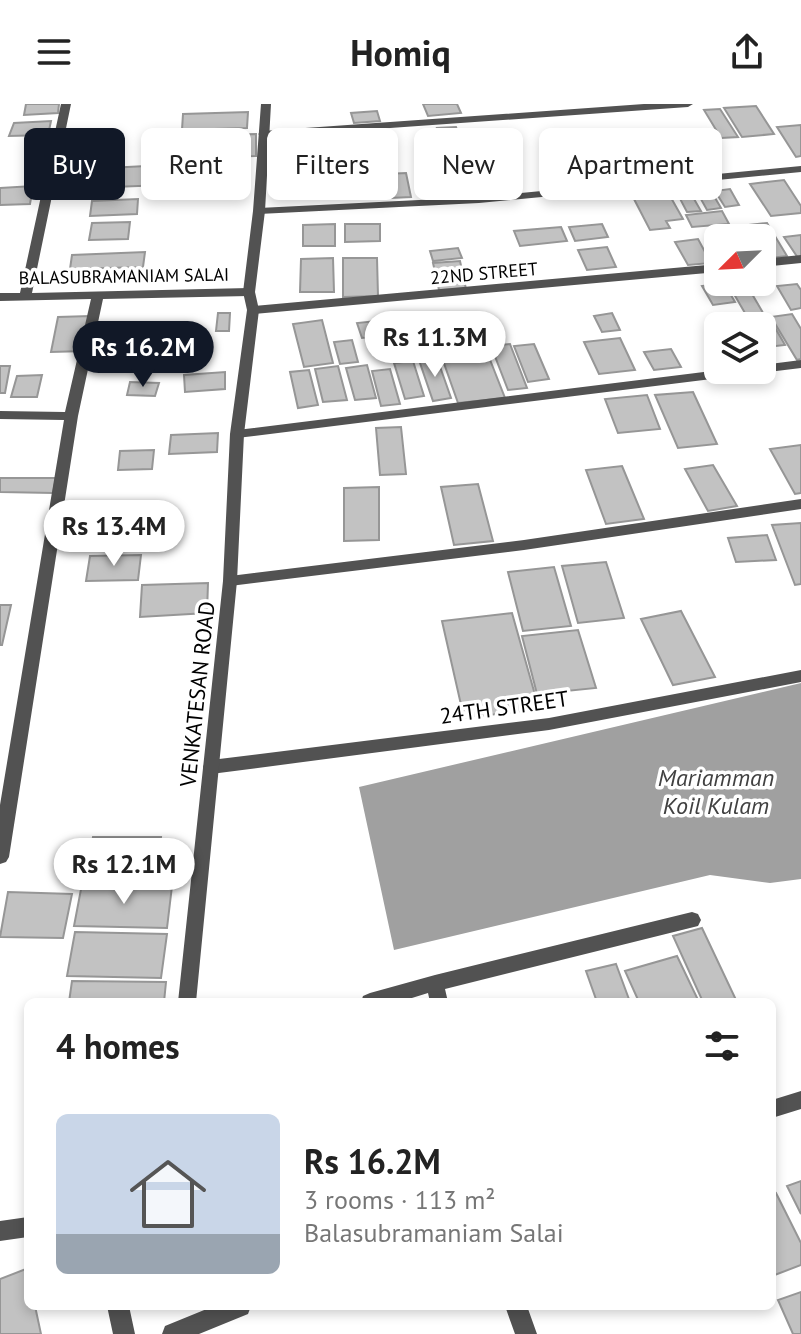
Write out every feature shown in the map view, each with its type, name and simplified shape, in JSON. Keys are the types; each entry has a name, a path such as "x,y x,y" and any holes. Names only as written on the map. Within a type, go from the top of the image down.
{"street":[{"path":"25,296 66,104"},
{"name":"VENKATESAN ROAD","path":"187,998 230,581 237,434 253,310 249,292 259,211 266,104"},
{"path":"263,134 688,104"},
{"path":"259,211 479,200 801,169"},
{"path":"776,262 801,259"},
{"name":"22ND STREET","path":"253,310 704,269"},
{"name":"BALASUBRAMANIAM SALAI","path":"0,297 249,292"},
{"path":"0,857 71,416 98,294"},
{"path":"776,367 801,364"},
{"path":"237,434 704,376"},
{"path":"0,415 71,416"},
{"path":"230,581 524,545 801,504"},
{"name":"24TH STREET","path":"211,767 549,724 801,676"},
{"path":"397,998 437,992 692,920"},
{"path":"776,1108 801,1100"},
{"path":"0,1231 24,1228"},
{"path":"119,1310 124,1334"},
{"path":"173,1334 230,1310"},
{"path":"517,1310 526,1334"}],"water":[{"name":"Mariamman Koil Kulam","path":"801,683 801,879 770,883 710,875 394,950 359,787"}],"building":[{"path":"26,104 59,104 58,113 24,115"},
{"path":"423,104 457,104 461,113 428,116"},
{"path":"756,106 774,134 742,137 724,108"},
{"path":"720,109 738,137 722,138 722,128 715,128 704,110"},
{"path":"377,111 380,121 354,123 351,113"},
{"path":"248,112 247,128 182,128 183,114"},
{"path":"51,121 50,128 24,128 24,136 9,136 14,123"},
{"path":"801,125 801,156 796,157 777,127"},
{"path":"251,134 256,134 256,156 251,156"},
{"path":"141,166 141,186 125,187 125,167"},
{"path":"398,173 406,173 411,197 398,198"},
{"path":"784,180 801,206 801,213 771,216 750,184"},
{"path":"24,187 24,200 31,200 30,204 0,205 0,188"},
{"path":"730,189 739,205 725,207 721,200 722,190"},
{"path":"138,199 137,214 90,216 92,201"},
{"path":"635,200 672,200 683,219 666,221 670,228 650,230"},
{"path":"681,200 695,200 701,211 687,212"},
{"path":"701,200 716,200 721,208 707,210"},
{"path":"722,211 729,224 692,227 686,215"},
{"path":"130,222 128,239 89,240 92,223"},
{"path":"335,224 335,246 303,246 303,225"},
{"path":"345,224 380,224 380,241 345,242"},
{"path":"602,224 608,237 575,241 569,227"},
{"path":"561,227 567,241 520,246 514,231"},
{"path":"801,235 801,258 798,258 784,237"},
{"path":"776,238 787,256 776,257"},
{"path":"698,239 704,250 704,264 688,265 675,242"},
{"path":"607,247 616,267 587,270 578,250"},
{"path":"458,248 462,258 433,261 430,251"},
{"path":"145,252 143,267 70,269 72,255"},
{"path":"333,258 334,292 300,292 301,259"},
{"path":"343,258 377,258 378,296 343,297"},
{"path":"460,261 466,289 439,290 433,263"},
{"path":"797,284 801,290 801,308 791,310 777,286"},
{"path":"708,296 732,296 735,302 713,305"},
{"path":"735,296 753,296 762,312 744,312"},
{"path":"218,313 230,313 229,331 216,331"},
{"path":"612,313 620,330 602,332 594,316"},
{"path":"792,314 801,329 801,359 797,360 776,325 776,316"},
{"path":"90,316 85,351 51,352 58,317"},
{"path":"322,320 333,363 304,367 293,324"},
{"path":"376,321 380,336 362,338 357,323"},
{"path":"426,328 434,353 410,355 402,331"},
{"path":"776,329 785,345 776,346"},
{"path":"620,338 635,370 599,374 584,342"},
{"path":"352,340 358,362 340,364 334,342"},
{"path":"510,344 527,388 508,390 491,346"},
{"path":"534,344 549,379 528,382 514,346"},
{"path":"485,347 505,398 458,403 440,352"},
{"path":"671,349 681,367 654,370 644,352"},
{"path":"437,358 451,398 433,401 419,360"},
{"path":"413,361 424,396 405,399 394,363"},
{"path":"367,365 376,398 355,400 346,368"},
{"path":"0,366 10,366 5,393 0,393"},
{"path":"338,366 347,400 323,402 315,369"},
{"path":"390,369 400,404 381,406 372,371"},
{"path":"309,370 318,405 298,408 290,372"},
{"path":"225,372 225,389 185,392 184,375"},
{"path":"42,375 37,397 11,397 17,376"},
{"path":"130,382 159,383 155,396 127,395"},
{"path":"693,392 717,444 678,448 655,395"},
{"path":"647,395 660,429 618,433 605,399"},
{"path":"401,427 406,474 380,475 376,428"},
{"path":"218,433 217,452 169,454 171,435"},
{"path":"801,445 801,493 795,494 770,449"},
{"path":"154,450 152,469 118,470 120,451"},
{"path":"713,465 737,506 708,511 685,469"},
{"path":"622,466 644,519 606,524 586,470"},
{"path":"0,478 56,478 53,493 0,492"},
{"path":"478,484 493,541 454,545 441,487"},
{"path":"379,487 379,540 344,541 344,488"},
{"path":"801,523 801,584 795,585 772,525"},
{"path":"767,535 776,560 736,562 728,538"},
{"path":"141,555 138,580 86,581 90,556"},
{"path":"606,562 624,618 578,623 562,566"},
{"path":"554,567 571,626 523,631 508,572"},
{"path":"208,583 207,613 140,617 142,585"},
{"path":"0,605 11,605 2,645 0,645"},
{"path":"681,611 715,677 673,685 641,619"},
{"path":"512,613 539,709 464,718 442,621"},
{"path":"578,630 596,688 537,694 522,636"},
{"path":"93,837 161,837 156,878 86,878"},
{"path":"82,884 172,886 167,928 74,926"},
{"path":"8,892 72,894 63,938 0,937"},
{"path":"702,928 735,998 701,998 673,936"},
{"path":"75,932 167,934 161,978 67,976"},
{"path":"677,956 697,998 637,998 625,971"},
{"path":"616,964 629,998 596,998 586,971"},
{"path":"72,981 166,982 164,998 70,998"},
{"path":"801,1181 801,1214 787,1186"},
{"path":"776,1193 801,1243 801,1265 776,1274"},
{"path":"24,1270 24,1310 36,1310 41,1334 0,1334 0,1279"},
{"path":"801,1292 801,1334 793,1334 778,1300"}]}
